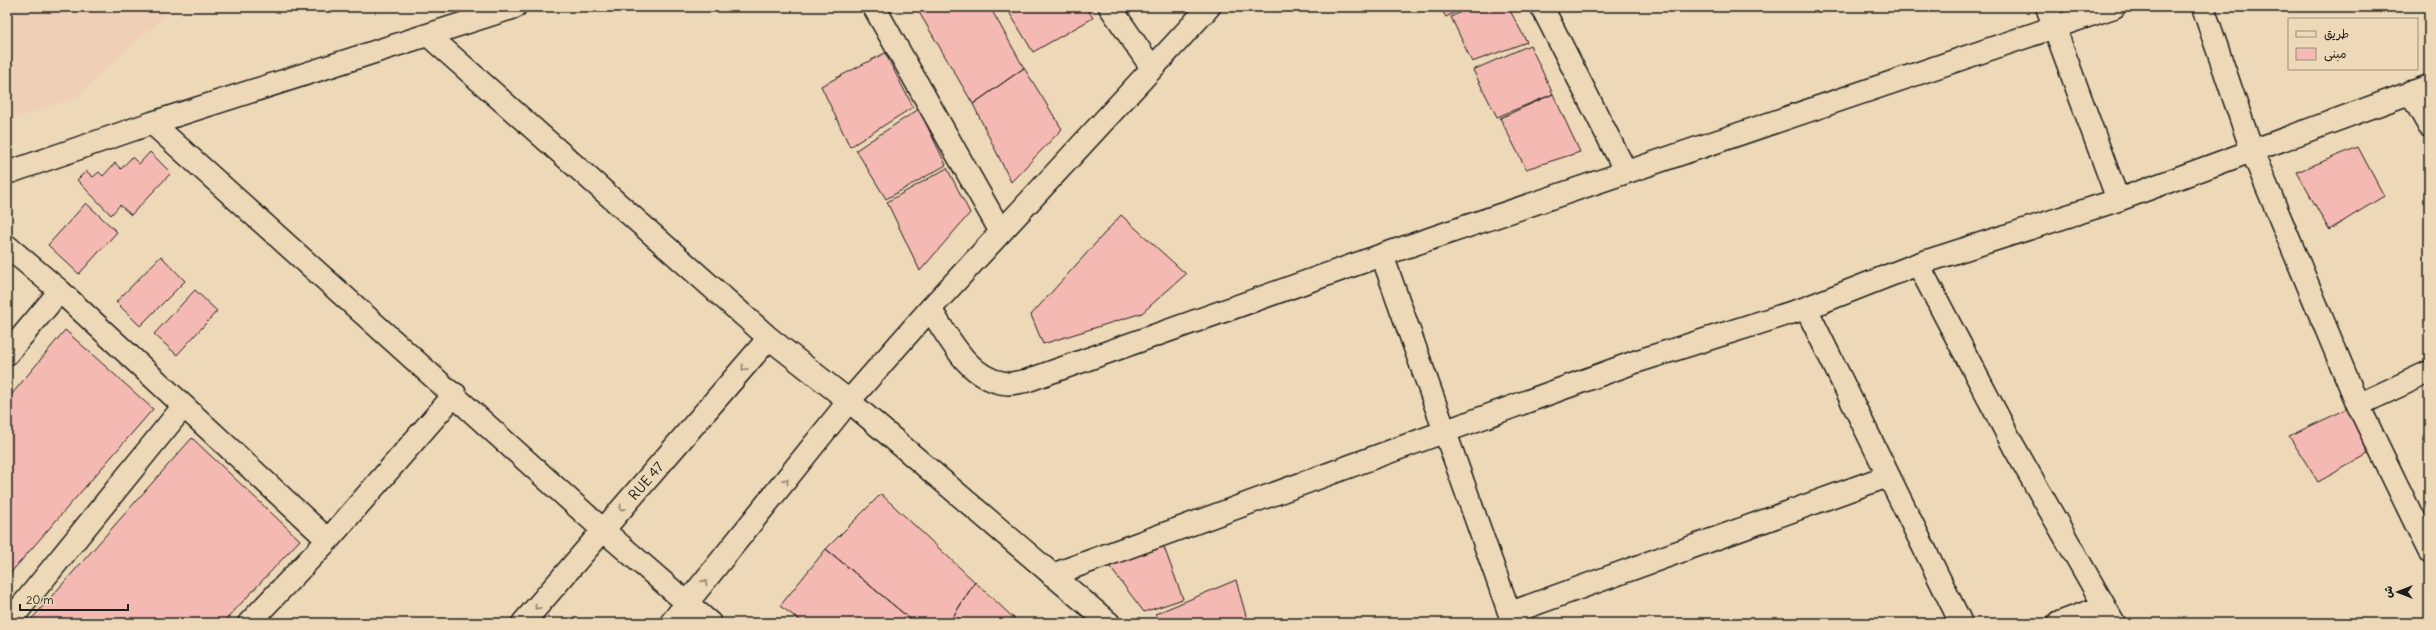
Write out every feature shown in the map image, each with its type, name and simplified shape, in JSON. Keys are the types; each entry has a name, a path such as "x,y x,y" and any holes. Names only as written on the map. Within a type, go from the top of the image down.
{"street":[{"path":"7,173 152,123 515,7"},
{"path":"874,7 1001,232"},
{"path":"1110,7 1152,68"},
{"path":"671,623 688,604 849,401 930,308 1209,7"},
{"path":"1542,7 1626,172"},
{"path":"930,308 965,360 986,377 1005,384 1026,381 1382,255 1626,172 2050,17 2114,7"},
{"path":"2203,7 2252,151 2358,405 2429,550"},
{"path":"2050,17 2118,200"},
{"path":"428,34 769,338 849,401 1109,623"},
{"path":"1052,575 1635,362 1806,308 1918,264 2118,200 2420,89 2429,126"},
{"path":"152,123 455,394 603,530 710,623"},
{"path":"7,246 60,291 183,407 328,540"},
{"path":"1382,255 1512,618 1888,476"},
{"path":"1918,264 2014,446 2109,615 2060,623"},
{"path":"7,354 60,291"},
{"path":"1806,308 1961,623"},
{"name":"RUE 47","path":"523,623 769,338"},
{"path":"2358,405 2429,372"},
{"path":"249,623 328,540 455,394"},
{"path":"8,623 183,407"}],"shaded area":[{"path":"7,7 174,7 74,98 7,121"}],"building":[{"path":"916,7 990,7 1024,68 973,104"},
{"path":"1006,7 1086,7 1093,18 1033,52"},
{"path":"1440,7 1465,7 1446,17"},
{"path":"1470,7 1508,7 1527,42 1472,62 1451,17"},
{"path":"1530,45 1553,94 1497,117 1473,70"},
{"path":"885,53 913,107 850,147 821,86"},
{"path":"1024,68 1062,129 1011,182 973,104"},
{"path":"1553,94 1580,152 1526,169 1500,118"},
{"path":"919,109 946,165 886,199 856,150"},
{"path":"2358,147 2384,196 2329,230 2297,172"},
{"path":"150,152 171,173 131,215 120,205 111,215 77,180 86,171 93,177 99,172 103,176 115,163 121,169 132,157 139,164"},
{"path":"947,168 970,213 920,271 887,202"},
{"path":"86,203 117,232 79,274 48,245"},
{"path":"1121,215 1186,274 1142,313 1043,344 1031,315"},
{"path":"161,256 185,281 140,326 116,302"},
{"path":"195,290 217,311 177,355 154,334"},
{"path":"65,330 153,409 7,577 7,400"},
{"path":"2349,408 2368,454 2318,482 2289,436"},
{"path":"192,438 300,540 223,623 28,623"},
{"path":"881,494 975,582 949,623 915,623 826,549"},
{"path":"1161,539 1183,599 1144,612 1106,562"},
{"path":"826,549 915,623 804,623 780,606"},
{"path":"1236,580 1248,623 1163,623 1155,614"},
{"path":"975,582 1019,623 949,623"}]}
